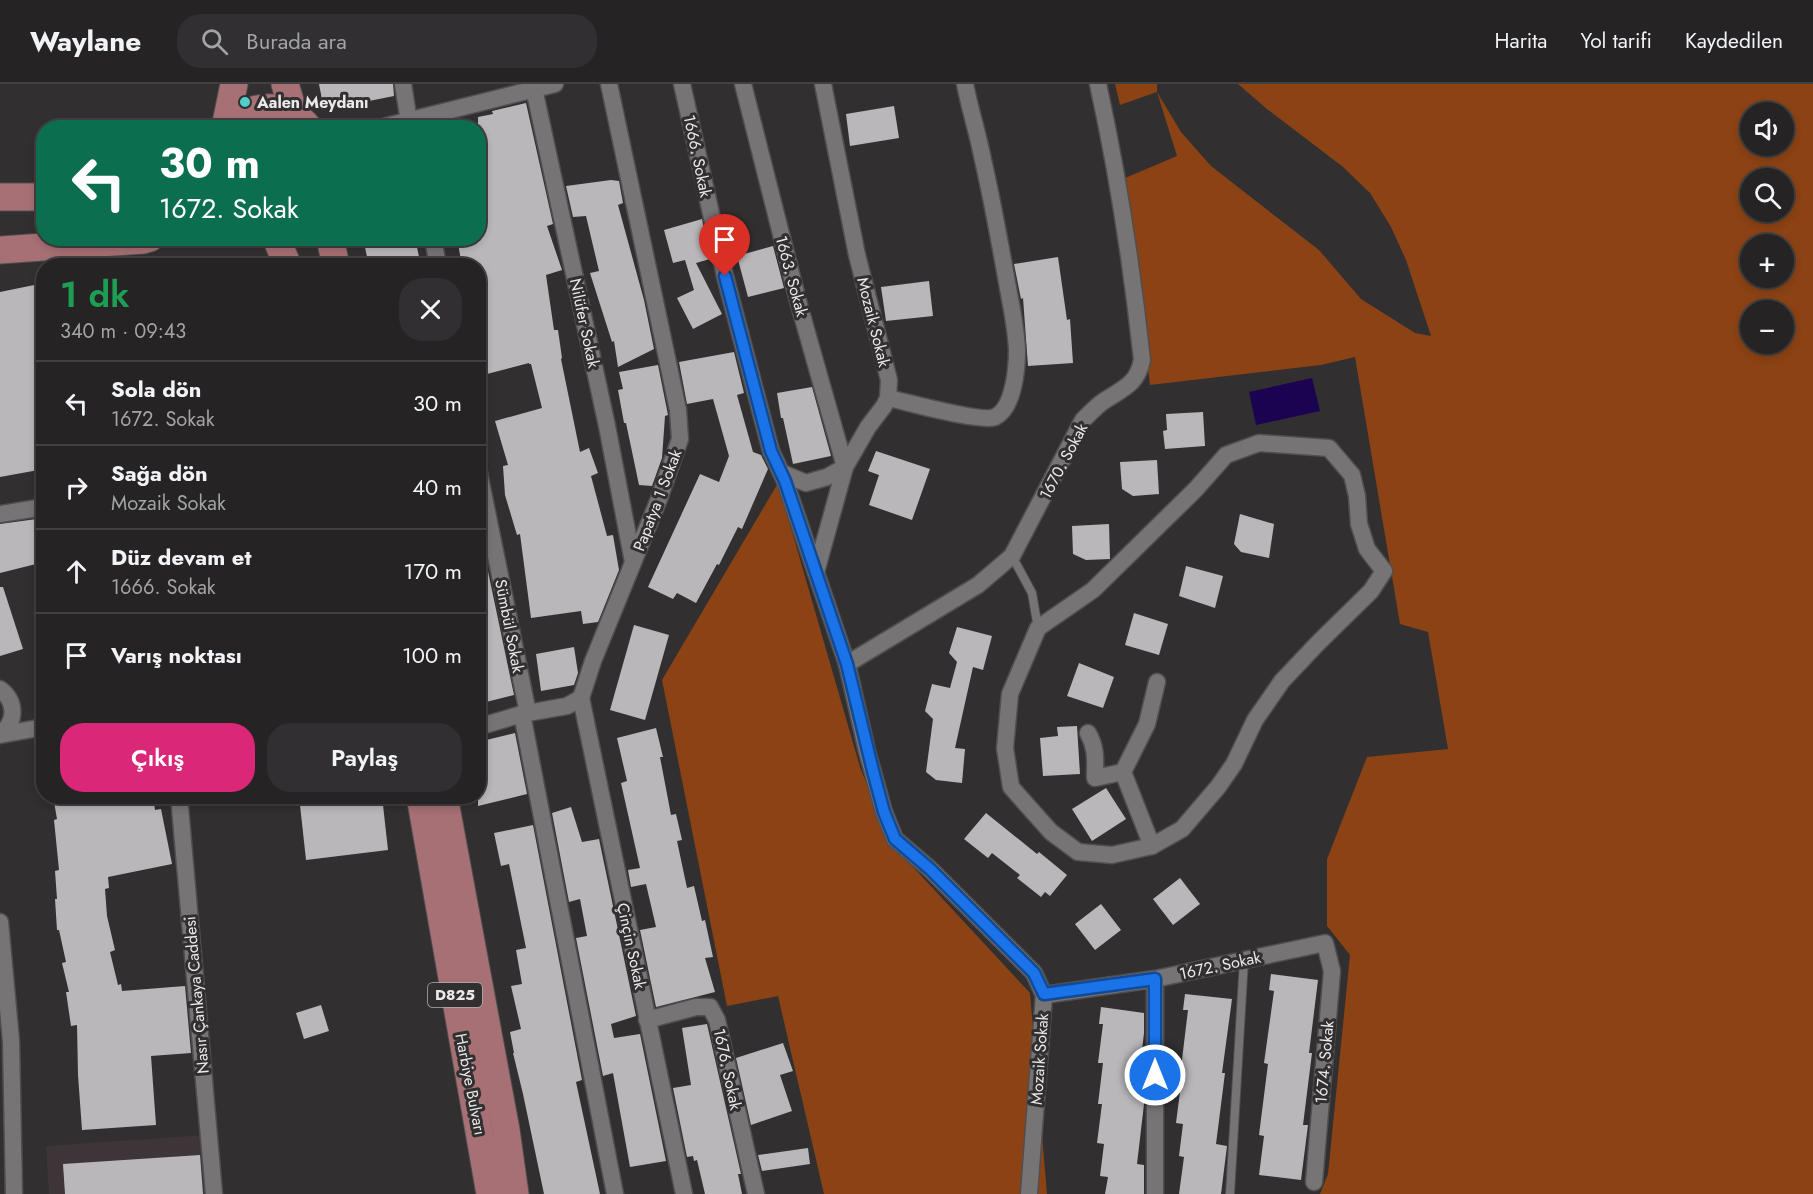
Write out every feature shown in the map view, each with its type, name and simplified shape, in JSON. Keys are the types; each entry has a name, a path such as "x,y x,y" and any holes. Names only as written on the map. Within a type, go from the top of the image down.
{"main road":[{"path":"227,120 234,84"},
{"path":"285,84 302,120"},
{"path":"233,120 249,110 264,107 280,108 300,120"},
{"path":"0,197 36,197"},
{"path":"0,250 57,246"},
{"name":"Harbiye Bulvarı","path":"421,804 490,1194"},
{"name":"Harbiye Bulvarı","path":"445,804 506,1130 515,1194"}],"street":[{"path":"403,84 408,120"},
{"path":"423,120 534,87 555,84"},
{"name":"Papatya 1 Sokak","path":"581,698 593,661 634,563 680,440 676,398 609,84"},
{"name":"1666. Sokak","path":"682,84 725,276 771,451 782,473 816,572"},
{"name":"1663. Sokak","path":"743,84 798,301 845,467"},
{"name":"Mozaik Sokak","path":"823,84 857,255 889,380 888,398"},
{"path":"816,572 845,467 888,398 988,419 1003,411 1014,382 1017,348 1011,307 983,159 965,84"},
{"name":"1670. Sokak","path":"847,664 978,585 1012,556 1083,420 1098,405 1135,380 1140,369 1142,360 1136,298 1098,84"},
{"name":"Nilüfer Sokak","path":"534,87 634,563"},
{"path":"1259,443 1329,448 1352,475 1357,496 1359,524 1367,549 1384,571 1371,591 1282,681 1255,720 1234,764 1218,787 1182,829 1152,846 1112,855 1078,852 1051,832 1011,787 1005,748 1010,694 1038,628 1093,590 1196,489 1227,455 1259,443"},
{"path":"782,473 807,483 827,477 845,467"},
{"path":"0,514 36,508"},
{"name":"Sümbül Sokak","path":"486,510 615,1194"},
{"name":"Mozaik Sokak","path":"816,572 847,664 870,761 884,812 895,839 930,869 1034,973 1044,994 1029,1194"},
{"path":"1152,846 1123,772 1147,724 1157,682"},
{"path":"0,689 8,696 13,714 10,723 0,735"},
{"path":"486,725 525,713 567,706 581,698"},
{"name":"Çinçin Sokak","path":"581,698 684,1194"},
{"path":"0,735 36,728"},
{"path":"1088,734 1096,753 1095,778 1123,772"},
{"name":"Nasır Çankaya Caddesi","path":"180,804 214,1194"},
{"path":"0,922 11,1041 14,1194"},
{"name":"1672. Sokak","path":"1044,994 1155,979 1324,943"},
{"name":"1674. Sokak","path":"1314,1182 1332,971 1324,943"},
{"path":"1155,979 1155,1194"},
{"name":"1676. Sokak","path":"647,1020 696,1007 710,1007 717,1020 756,1194"}],"lane":[{"path":"1012,556 1032,593 1038,628"},
{"path":"1230,1194 1244,960"}],"shaded area":[{"path":"1115,84 1157,84 1157,92 1120,105"},
{"path":"1238,84 1813,84 1813,1194 1320,1194 1328,1174 1350,955 1327,926 1327,859 1367,757 1448,749 1428,632 1400,624 1355,357 1321,365 1150,385 1125,178 1177,156 1157,92 1181,132 1211,166 1319,250 1361,299 1415,333 1431,336 1406,260 1391,227 1370,193 1343,167"},
{"path":"1312,378 1320,411 1256,425 1249,392"},
{"path":"778,483 860,767 889,841 1030,993 1047,1194 824,1194 778,996 727,1006 662,680"},
{"path":"206,1135 210,1194 49,1194 46,1146"}],"building":[{"path":"319,84 393,84 394,96 324,110"},
{"path":"526,103 553,224 547,226 562,270 546,275 554,330 558,330 561,359 580,452 589,448 598,473 591,476 607,536 613,535 619,570 598,622 583,624 581,611 531,618 520,534 517,535 505,495 503,466 508,465 495,421 542,408 531,364 487,374 486,258 461,258 458,246 486,246 486,120 478,120 478,117 493,114 492,111"},
{"path":"894,106 899,138 850,146 846,114"},
{"path":"619,181 623,203 618,205 644,300 654,349 618,367 614,341 612,342 590,273 599,271 586,216 573,217 566,186"},
{"path":"702,219 710,259 696,263 722,314 693,329 677,298 694,290 685,260 673,263 664,230"},
{"path":"365,246 417,246 419,258 367,258"},
{"path":"773,246 784,288 748,297 737,256"},
{"path":"1058,257 1067,320 1070,319 1073,363 1028,366 1023,298 1021,299 1014,264"},
{"path":"929,281 933,316 886,321 881,287"},
{"path":"36,285 36,470 0,477 0,292"},
{"path":"734,352 744,393 737,395 753,452 761,455 768,469 742,529 738,527 696,603 677,593 673,599 648,587 700,474 719,482 729,456 713,399 687,404 679,362"},
{"path":"658,365 668,415 665,416 662,458 652,486 639,485 618,390 623,389 619,372"},
{"path":"812,387 831,456 793,464 777,393"},
{"path":"1203,412 1205,446 1165,449 1163,431 1167,430 1166,414"},
{"path":"876,451 930,469 912,520 869,505 879,475 868,471"},
{"path":"1157,460 1159,494 1133,496 1122,489 1120,462"},
{"path":"1240,514 1274,524 1269,558 1241,552 1234,544"},
{"path":"36,519 36,564 0,573 0,524"},
{"path":"1109,524 1110,559 1086,560 1073,554 1072,526"},
{"path":"486,562 514,695 486,702"},
{"path":"1186,566 1223,576 1215,608 1179,596"},
{"path":"0,587 3,587 23,649 0,656"},
{"path":"1134,613 1168,624 1159,655 1125,645"},
{"path":"634,625 669,635 645,720 610,710"},
{"path":"957,627 992,636 983,670 973,667 955,748 965,749 962,783 936,780 926,772 933,719 925,711 932,684 950,688 957,662 949,653"},
{"path":"574,647 578,673 574,685 541,691 536,654"},
{"path":"1079,663 1114,677 1103,708 1067,696"},
{"path":"1077,726 1080,774 1043,776 1040,738 1058,736 1057,727"},
{"path":"656,728 663,757 660,757 671,815 676,814 682,840 677,841 687,888 694,886 702,921 705,920 713,957 705,958 715,992 656,1007 640,930 656,927 646,884 631,887 628,870 640,868 621,783 627,781 617,738"},
{"path":"515,733 527,794 478,806 478,804 486,804 486,740"},
{"path":"1106,788 1126,819 1092,841 1072,809"},
{"path":"54,804 154,804 155,810 161,809 172,864 108,877 109,888 105,889 107,916 115,950 110,952 118,985 121,984 122,991 185,986 191,1053 151,1056 156,1125 82,1130 77,1025 71,1026 66,992 69,992 62,963 66,962 59,930 57,930 55,871 59,870 54,820 57,819"},
{"path":"300,804 383,804 388,850 306,860"},
{"path":"571,807 582,842 599,839 636,1016 611,1024 614,1038 640,1034 666,1161 630,1167 613,1073 603,1076 576,938 587,936 580,899 569,902 552,813"},
{"path":"986,813 1067,875 1050,896 1045,892 1041,897 1017,878 1020,875 992,853 988,858 964,839"},
{"path":"533,825 582,1080 576,1082 600,1194 544,1194 513,1053 510,1032 521,1029 511,986 522,984 516,950 526,948 509,864 501,866 494,833"},
{"path":"1180,878 1200,904 1173,925 1153,899"},
{"path":"1101,904 1121,930 1095,950 1075,924"},
{"path":"1271,974 1318,980 1309,1053 1312,1053 1303,1125 1308,1125 1301,1180 1259,1175 1264,1136 1259,1135 1268,1064 1264,1063 1274,991 1269,990"},
{"path":"1185,994 1232,999 1222,1073 1225,1073 1216,1144 1227,1146 1221,1194 1179,1194 1184,1157 1179,1156 1183,1124 1176,1123 1181,1084 1177,1084 1188,1010 1183,1010"},
{"path":"321,1005 329,1031 304,1039 296,1013"},
{"path":"1101,1007 1144,1013 1137,1092 1144,1093 1144,1104 1137,1164 1144,1165 1144,1194 1105,1194 1108,1177 1100,1176 1104,1144 1097,1143 1102,1104 1098,1104 1103,1063 1098,1063 1103,1024 1099,1024"},
{"path":"707,1024 741,1174 738,1174 742,1194 705,1194 697,1160 694,1161 693,1156 687,1157 673,1088 691,1085 682,1028"},
{"path":"783,1043 793,1071 780,1075 792,1111 751,1125 736,1058"},
{"path":"808,1148 810,1164 762,1171 758,1155"},
{"path":"200,1155 203,1194 65,1194 63,1164"}],"place":[{"name":"Aalen Meydanı","path":"245,102"}],"route":[{"path":"725,276 771,451 785,481 847,664 867,751 884,812 895,839 930,869 1034,973 1044,994 1155,979 1155,1075"}]}
